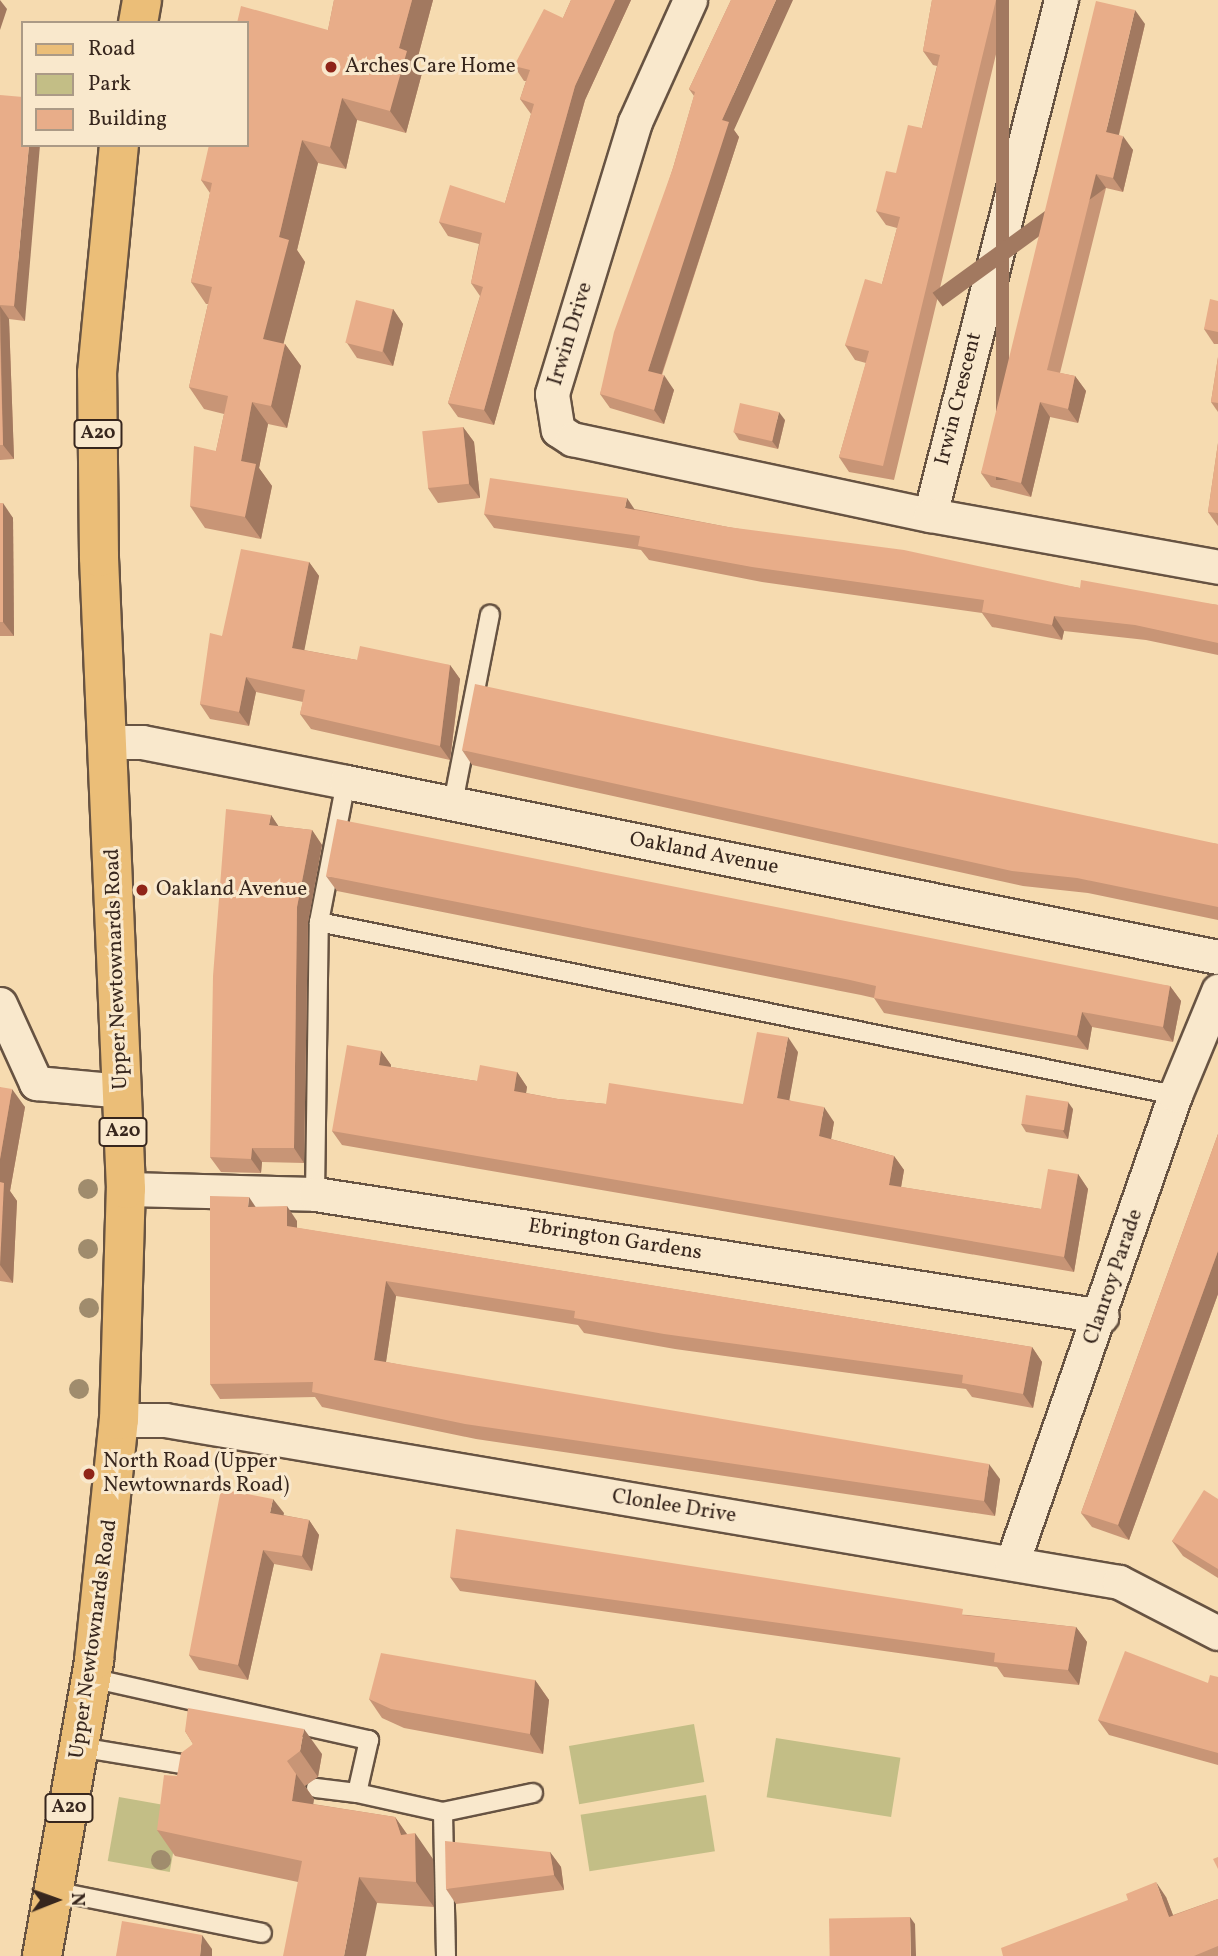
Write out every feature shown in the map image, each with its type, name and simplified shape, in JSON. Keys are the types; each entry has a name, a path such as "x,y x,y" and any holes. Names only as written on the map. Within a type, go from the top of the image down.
{"main road":[{"path":"138,21 142,0"},
{"name":"Upper Newtownards Road","path":"42,1956 91,1678 119,1420 126,1189 107,742 97,373 119,147"}],"street":[{"name":"Irwin Drive","path":"690,0 635,122 552,394 558,430 572,439 930,515"},
{"name":"Irwin Crescent","path":"930,515 1061,0"},
{"path":"930,515 1218,567"},
{"name":"Oakland Avenue","path":"107,742 142,743 346,782 1218,957"},
{"name":"Clanroy Parade","path":"1013,1563 1102,1315 1175,1095 1218,991"},
{"path":"0,1004 36,1083 122,1091"},
{"name":"Ebrington Gardens","path":"126,1189 315,1194 1102,1315"},
{"name":"Clonlee Drive","path":"119,1420 165,1420 1119,1582 1218,1633"}],"lane":[{"path":"453,803 490,615"},
{"path":"315,1194 319,922 346,782"},
{"path":"319,922 1175,1095"},
{"path":"91,1678 369,1740 357,1793"},
{"path":"79,1747 200,1767"},
{"path":"316,1788 357,1793 443,1812 533,1793"},
{"path":"443,1812 446,1956"},
{"path":"54,1891 262,1933"}],"green space":[{"path":"694,1724 704,1782 579,1804 569,1746"},
{"path":"776,1738 900,1758 891,1817 767,1797"},
{"path":"706,1795 715,1851 589,1871 581,1815"},
{"path":"119,1797 181,1808 170,1872 108,1861"}],"building":[{"path":"334,0 412,0 399,48 407,51 390,111 342,98 330,147 302,140 279,237 289,240 263,339 285,344 271,406 252,402 241,461 256,464 245,517 190,506 194,446 216,451 228,396 189,387 212,287 191,282 212,183 201,180 209,147 248,147 248,21 237,21 241,6 328,30"},
{"path":"571,0 615,0 575,86 484,410 448,403 483,287 471,283 482,233 439,222 450,185 505,203 534,104 520,99 530,70 514,66 544,9 563,18"},
{"path":"731,0 776,0 722,120 729,122 648,371 664,375 654,410 600,394 614,332 673,168 695,92 689,89"},
{"path":"932,0 996,0 883,466 839,457 869,351 845,345 865,279 882,284 900,217 876,211 886,171 896,173 908,125 922,128 940,55 923,51"},
{"path":"1096,1 1135,10 1106,132 1123,136 1113,178 1096,174 1047,370 1075,376 1068,409 1040,402 1021,483 981,473"},
{"path":"0,95 21,97 21,147 29,147 14,306 0,305"},
{"path":"1210,299 1218,301 1218,332 1204,329"},
{"path":"356,300 393,309 382,352 345,343"},
{"path":"0,339 3,445 0,445"},
{"path":"1218,357 1218,403 1211,402"},
{"path":"740,403 779,412 772,441 733,432"},
{"path":"463,427 469,484 428,488 422,431"},
{"path":"1218,443 1218,513 1208,512"},
{"path":"490,478 627,498 625,508 728,527 904,550 1080,588 1081,580 1218,605 1218,643 1135,625 1054,616 1052,625 982,612 984,600 752,567 638,546 640,536 484,514"},
{"path":"0,503 3,503 3,622 0,622"},
{"path":"241,549 309,562 292,648 357,660 360,646 450,665 440,746 300,714 305,690 246,677 239,712 200,704 210,633 222,636"},
{"path":"475,684 1218,844 1218,907 1077,878 1012,871 462,750"},
{"path":"226,809 271,815 269,825 312,830 297,907 294,1148 252,1148 251,1159 210,1157 213,976"},
{"path":"337,819 1170,986 1163,1027 1082,1012 1077,1036 874,998 876,986 850,980 326,876"},
{"path":"757,1032 788,1037 777,1098 824,1107 819,1136 894,1156 889,1185 1041,1209 1048,1169 1078,1174 1064,1257 332,1131 347,1045 381,1051 379,1065 477,1081 480,1065 517,1072 514,1091 558,1099 606,1104 609,1083 743,1104"},
{"path":"0,1087 12,1089 0,1159"},
{"path":"1026,1095 1068,1102 1064,1130 1021,1124"},
{"path":"1218,1134 1218,1251 1118,1525 1081,1513"},
{"path":"0,1182 4,1183 0,1265"},
{"path":"210,1196 249,1197 248,1207 287,1206 287,1226 1032,1347 1023,1394 962,1383 963,1375 664,1334 574,1318 575,1311 386,1281 374,1360 989,1464 984,1501 465,1424 312,1392 313,1382 210,1384"},
{"path":"221,1489 273,1499 270,1513 309,1520 302,1556 263,1550 238,1665 189,1655"},
{"path":"1204,1490 1218,1499 1218,1569 1172,1541"},
{"path":"456,1529 963,1609 962,1615 1076,1627 1068,1670 994,1662 995,1653 450,1577"},
{"path":"1125,1651 1208,1683 1210,1675 1218,1677 1218,1753 1098,1720"},
{"path":"381,1653 535,1680 530,1734 391,1709 369,1699"},
{"path":"188,1708 304,1729 300,1751 287,1761 296,1774 292,1801 395,1817 401,1835 415,1833 416,1882 359,1877 344,1956 283,1956 302,1861 157,1830 164,1775 177,1776 181,1753 193,1744 185,1731"},
{"path":"445,1841 550,1852 554,1875 446,1889"},
{"path":"1156,1882 1169,1917 1218,1899 1218,1946 1194,1956 1003,1956 1001,1948 1128,1900 1126,1894"},
{"path":"910,1917 911,1956 830,1956 829,1918"},
{"path":"122,1921 202,1935 200,1956 116,1956"}],"place":[{"name":"Arches Care Home","path":"331,67"},
{"name":"Oakland Avenue","path":"142,890"},
{"name":"North Road (Upper Newtownards Road)","path":"89,1474"}]}
